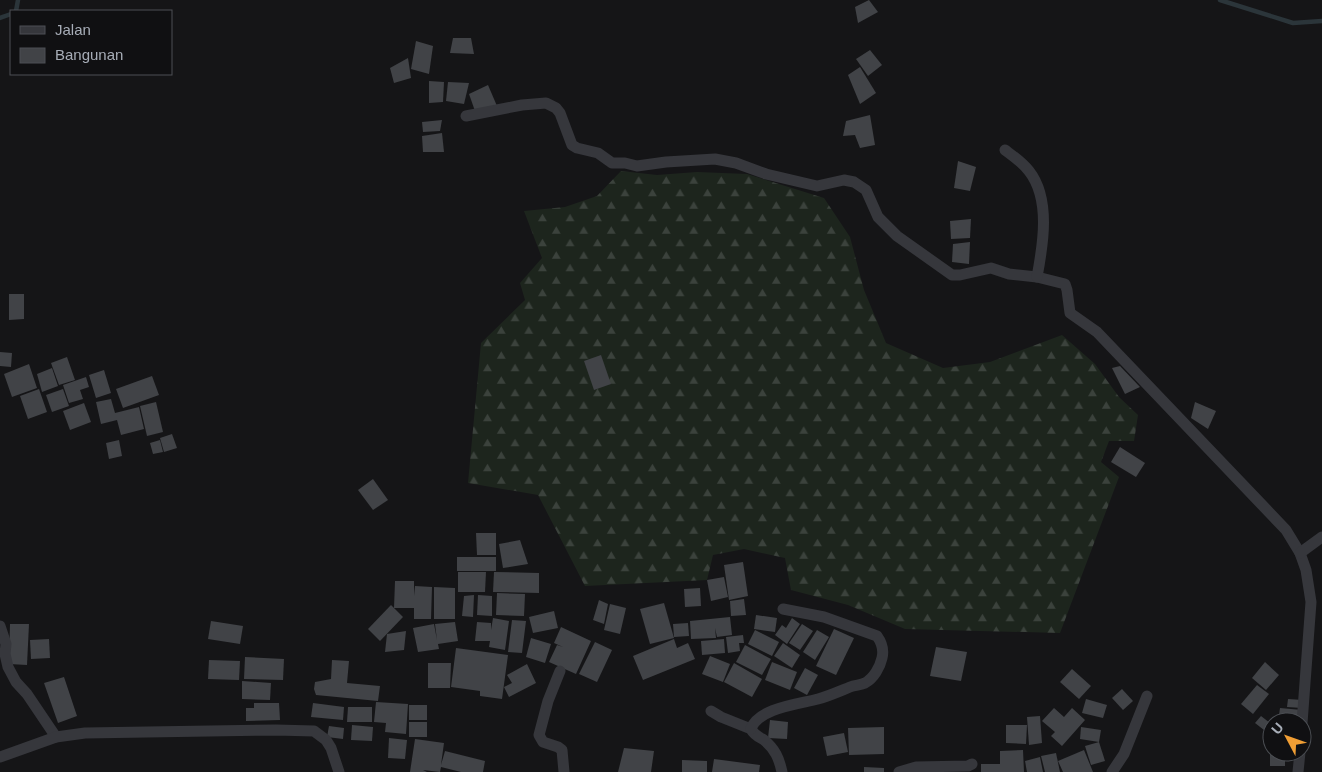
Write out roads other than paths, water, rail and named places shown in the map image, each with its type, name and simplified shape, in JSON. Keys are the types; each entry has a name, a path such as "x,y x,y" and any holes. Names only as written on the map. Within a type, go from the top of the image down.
{"street":[{"path":"466,116 522,105 546,103 556,108 560,113 572,145 598,153 612,163 625,163 637,166 715,159 736,163 766,174 817,186 844,180 854,182 866,190 878,217 897,236 952,275 991,268 1009,274 1065,284 1070,313 1096,332 1286,530 1300,553 1306,570 1311,602 1303,712"},
{"path":"1005,150 1029,172 1041,202 1044,217 1042,249 1037,278"},
{"path":"1300,553 1322,537"},
{"path":"751,730 753,724 770,712 790,704 819,699 866,682 872,677 881,663 882,645 877,636 824,617 783,609"},
{"path":"0,626 6,644 8,667 16,682 27,694 56,737"},
{"path":"560,671 548,701 539,735 543,742 562,750 564,772"},
{"path":"1112,772 1124,754 1147,696"},
{"path":"711,711 751,730 765,741 775,751 780,760 782,772"},
{"path":"0,757 56,737 85,733 314,731 326,740 331,748 339,772"},
{"path":"899,772 916,767 968,766 972,764"}],"waterway":[{"path":"16,10 18,0"},
{"path":"1220,0 1293,23 1322,21"},
{"path":"0,18 10,14"}]}
